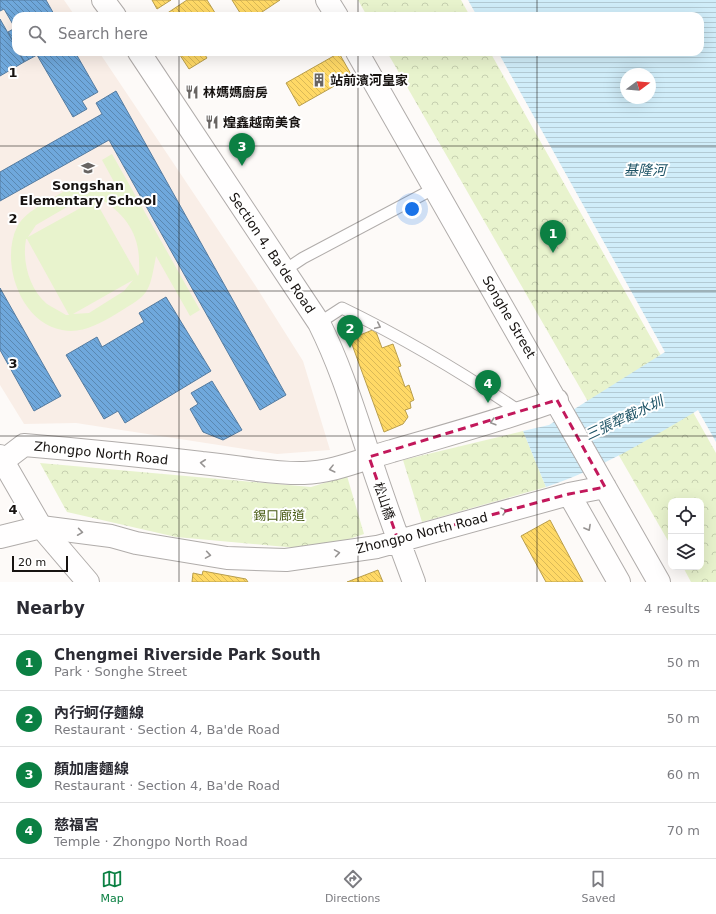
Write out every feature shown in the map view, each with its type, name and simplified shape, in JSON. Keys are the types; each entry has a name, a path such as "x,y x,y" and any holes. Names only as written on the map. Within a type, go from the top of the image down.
{"street":[{"path":"103,0 112,12"},
{"path":"327,0 334,12"},
{"name":"Section 4, Ba'de Road","path":"142,56 319,323 330,344 347,388 371,464"},
{"name":"Songhe Street","path":"359,56 436,188 659,582"},
{"name":"Zhongpo North Road","path":"1,460 24,445 111,452 136,457 202,463 263,471 303,473 331,471 371,464 522,413 559,404"},
{"path":"1,460 41,527 88,582"},
{"name":"松山橋","path":"371,464 414,582"},
{"name":"Zhongpo North Road","path":"0,536 41,527 111,536 136,543 227,558 286,560 378,547 397,535 569,494 600,479"},
{"path":"569,494 618,582"}],"lane":[{"path":"285,270 302,258 436,188"},
{"path":"319,323 342,308 388,330 463,373 522,413"}],"highlighted area":[{"path":"557,400 605,487 569,494 398,540 369,457"}],"shaded area":[{"name":"Songshan Elementary School","path":"0,0 64,0 72,12 12,12 12,56 102,56 255,285 303,361 330,450 277,454 76,423 24,424 0,385"}],"green space":[{"path":"358,0 461,0 468,12 365,12"},
{"path":"389,56 492,56 716,453 716,582 691,582 685,570 704,570 704,498 668,498 668,541"},
{"path":"112,154 200,310 190,316 156,256 151,279 146,292 135,302 116,314 90,327 76,331 69,331 47,325 35,315 25,303 17,289 11,257 12,241 17,227 30,212 74,186 89,183 107,186 119,191 102,160","holes":["99,198 122,216 133,232 138,251 138,276 95,200 28,237 36,225 79,200","27,239 69,315 66,315 47,304 36,291 28,274 25,247","133,280 124,291 89,313 73,314"]},
{"path":"523,431 546,487 422,522 403,460"},
{"name":"錫口廊道","path":"40,463 311,487 347,476 364,534 323,548 286,547 176,537 67,512"}],"water":[{"name":"基隆河","path":"468,0 716,0 716,442 698,410 605,462 566,480 546,487 523,431 549,425 665,352 500,56 704,56 704,12 475,12"}],"building: Homes":[{"path":"152,0 171,0 157,9"},
{"path":"187,0 207,0 214,12 169,12"},
{"path":"232,0 280,0 262,12 240,12"},
{"path":"181,56 206,56 207,58 189,69"},
{"name":"站前濱河皇家","path":"334,56 341,56 352,76 299,106 286,83"},
{"path":"375,329 382,348 393,344 401,366 398,367 405,387 409,385 414,400 410,402 411,408 405,410 408,417 403,424 384,432 350,339"},
{"path":"550,520 583,582 546,582 521,536"},
{"path":"378,570 383,582 347,582"},
{"path":"203,571 246,579 248,582 192,582 193,573 202,575"}],"building: Schools":[{"path":"0,0 46,0 53,12 12,12 12,23 4,9 0,11"},
{"path":"0,19 12,40 12,56 21,56 24,62 0,76"},
{"path":"12,30 12,40 8,32"},
{"path":"21,56 35,56 24,62"},
{"path":"38,56 77,56 98,92 82,101 87,109 73,117"},
{"path":"116,91 286,395 260,410 109,140 0,201 0,172 102,114 96,103"},
{"path":"0,288 61,396 34,411 0,350"},
{"path":"166,297 211,371 125,423 118,411 104,419 66,355 97,337 102,347 144,322 139,313"},
{"path":"212,381 242,430 223,440 203,432 190,409 198,404 191,393"}],"place":[{"name":"站前濱河皇家","path":"319,80"},
{"name":"林媽媽廚房","path":"192,92"},
{"name":"煌鑫越南美食","path":"212,122"},
{"name":"顏加唐麵線","path":"242,166"},
{"name":"Songshan Elementary School","path":"88,168"},
{"name":"Chengmei Riverside Park South","path":"553,253"},
{"name":"內行蚵仔麵線","path":"350,348"},
{"name":"慈福宮","path":"488,403"}],"water label":[{"name":"三張犂截水圳","path":"624,418"}]}
